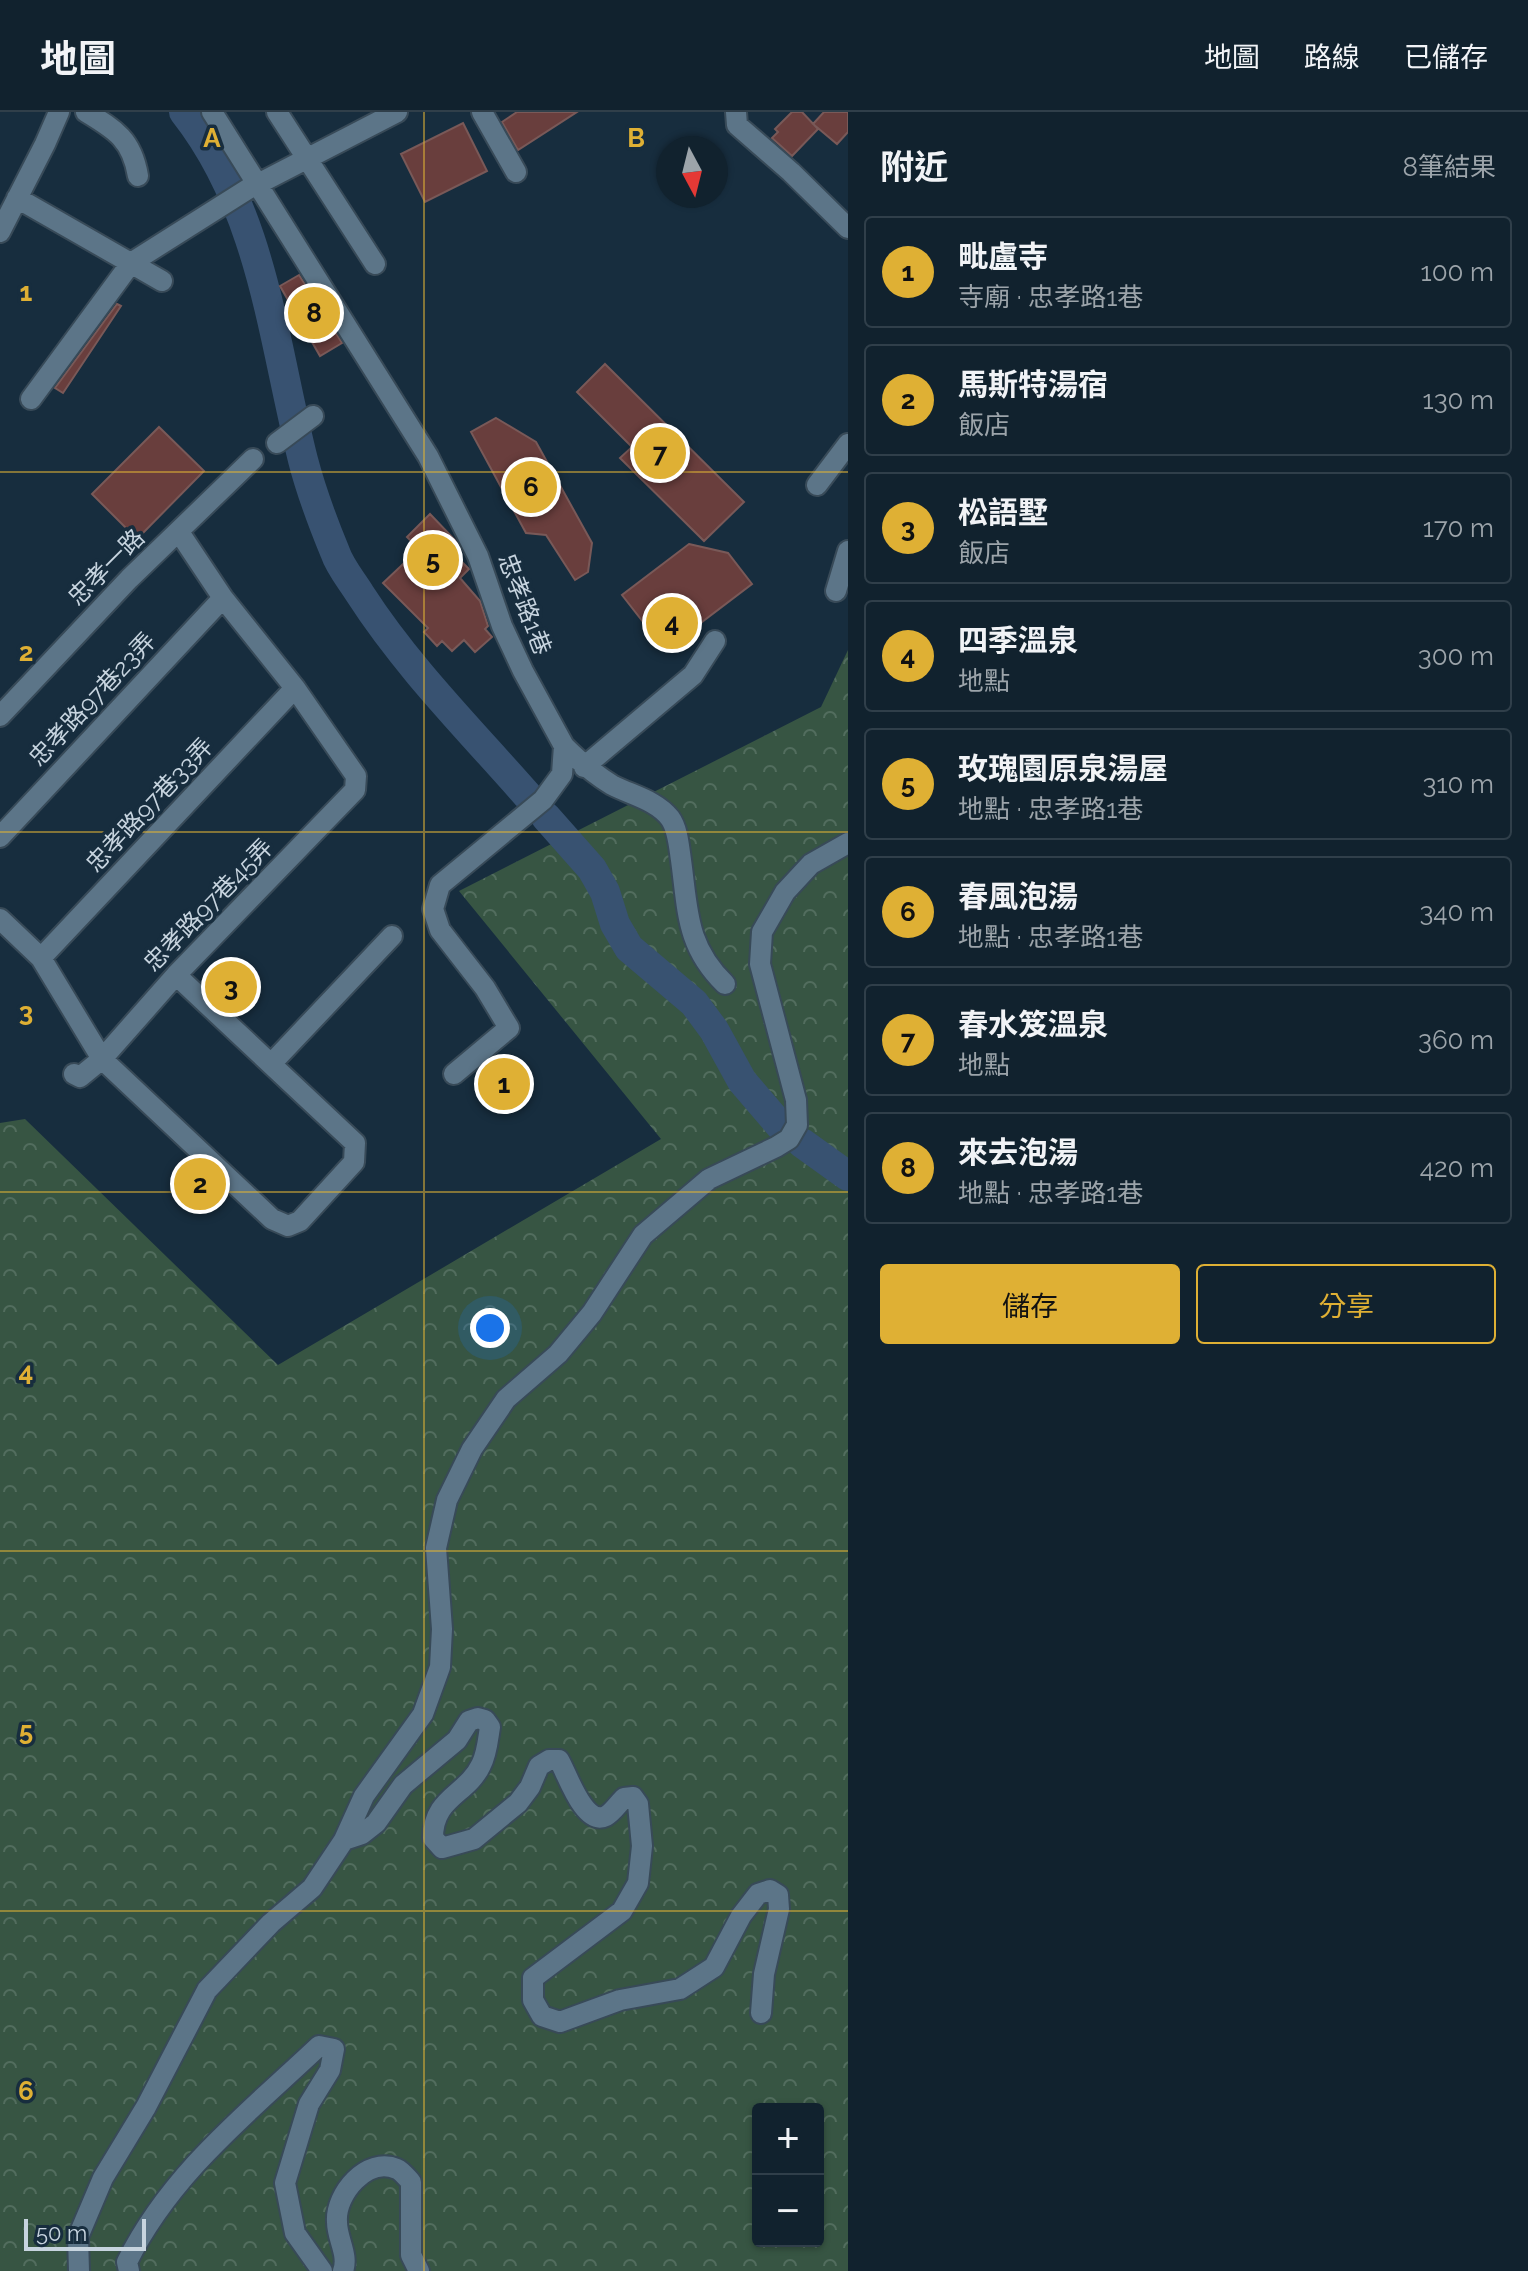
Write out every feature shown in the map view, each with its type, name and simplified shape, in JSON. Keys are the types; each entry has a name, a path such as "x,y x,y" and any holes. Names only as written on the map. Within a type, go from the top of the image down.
{"street":[{"path":"0,232 59,112"},
{"path":"86,112 108,125 131,146 138,176"},
{"name":"忠孝路1巷","path":"212,112 253,186 428,456 478,556 502,626 523,671 564,746 584,767 612,785 659,807 672,821 678,839 691,935 708,967 725,984"},
{"path":"277,112 375,264"},
{"path":"31,399 131,263 253,186 397,112"},
{"path":"482,112 516,172"},
{"path":"736,112 737,125 848,228"},
{"path":"17,198 162,281"},
{"path":"277,443 313,416"},
{"path":"817,485 848,444"},
{"name":"忠孝一路","path":"0,716 129,579 253,459"},
{"path":"179,532 223,598 295,688"},
{"path":"836,591 848,551"},
{"name":"忠孝路97巷23弄","path":"0,837 223,598"},
{"path":"584,767 693,675 715,641"},
{"name":"忠孝路97巷45弄","path":"102,1059 176,975 355,790 356,776 295,688"},
{"name":"忠孝路97巷33弄","path":"41,958 295,688"},
{"path":"454,1074 509,1028 485,988 440,930 433,909 440,885 543,800 562,774 564,746"},
{"path":"79,2271 78,2237 103,2178 146,2107 207,1990 271,1923 312,1888 344,1840 364,1796 423,1714 440,1667 442,1629 436,1548 447,1500 472,1449 506,1399 558,1354 592,1313 643,1235 709,1179 776,1147 789,1139 797,1125 796,1100 760,964 762,932 785,892 811,864 848,843"},
{"path":"0,919 41,958 102,1059 272,1219 288,1226 300,1221 354,1162 355,1143 176,975"},
{"path":"271,1064 392,936"},
{"path":"74,1074 80,1077 102,1059"},
{"path":"344,1840 362,1834 376,1823 403,1785 457,1740 469,1721 478,1718 485,1720 490,1727 481,1767 439,1811 433,1822 433,1838 442,1848 474,1839 518,1803 530,1787 539,1766 549,1760 559,1760 578,1800 597,1818 605,1817 624,1798 633,1797 638,1804 642,1846 638,1883 622,1911 533,1978 533,2000 542,2016 560,2022 620,2000 680,1989 714,1967 741,1916 758,1894 770,1890 778,1895 779,1909 764,1974 761,2013"},
{"path":"129,2271 127,2262 145,2226 190,2168 319,2046 334,2049 330,2070 309,2104 285,2183 295,2233 322,2271"},
{"path":"343,2271 346,2263 336,2223 339,2200 359,2176 380,2166 399,2170 411,2182 411,2255 419,2271"}],"green space":[{"path":"848,650 848,2271 0,2271 0,1123 25,1119 278,1365 661,1139 459,891 821,707"}],"building":[{"path":"517,112 577,112 518,150 502,122"},
{"path":"792,112 802,112 818,129 792,156 772,138 778,132 775,129"},
{"path":"824,112 848,112 848,132 837,144 813,124"},
{"path":"463,123 487,171 425,202 401,154"},
{"path":"299,275 342,343 320,356 280,286"},
{"path":"117,304 121,306 63,393 55,388"},
{"path":"605,364 744,502 704,541 620,458 632,447 577,392"},
{"path":"496,418 536,442 592,543 588,572 575,580 546,535 526,533 471,432"},
{"path":"159,427 204,471 137,539 92,494"},
{"path":"430,514 458,545 451,551 469,569 460,578 480,601 488,626 485,629 492,637 475,652 464,640 452,651 442,641 437,646 424,632 428,628 383,583 419,549 407,537"},
{"path":"689,544 728,553 752,584 665,650 622,595"}],"waterway":[{"path":"184,112 211,151 232,192 248,235 262,279 306,472 340,563 398,647 527,795"},
{"path":"546,817 592,869 605,892 615,924 629,948 694,1003 714,1030 742,1081 784,1130"},
{"path":"802,1143 848,1176"}],"place":[{"name":"來去泡湯","path":"314,313"},
{"name":"春水笈溫泉","path":"660,453"},
{"name":"春風泡湯","path":"531,487"},
{"name":"玫瑰園原泉湯屋","path":"433,560"},
{"name":"四季溫泉","path":"672,623"},
{"name":"松語墅","path":"231,987"},
{"name":"毗盧寺","path":"504,1084"},
{"name":"馬斯特湯宿","path":"200,1184"}]}
